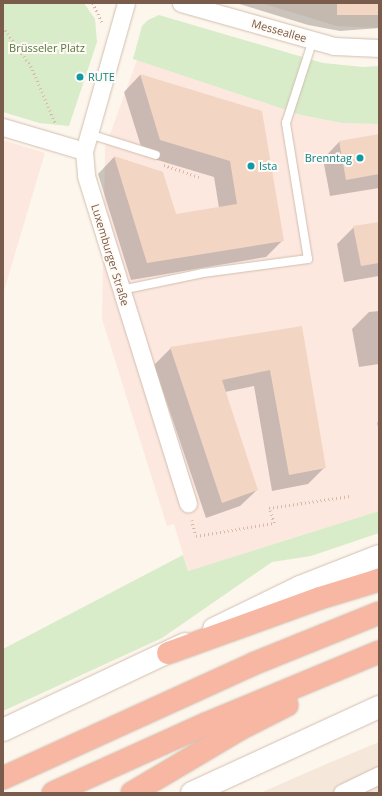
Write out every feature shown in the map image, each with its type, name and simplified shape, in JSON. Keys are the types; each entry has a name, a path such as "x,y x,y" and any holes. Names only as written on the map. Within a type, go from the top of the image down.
{"highway":[{"path":"168,652 320,598 379,580"},
{"path":"3,778 253,664 379,613"},
{"path":"53,793 206,724 379,652"},
{"path":"132,793 238,730 335,682 379,656"}],"main road":[{"path":"3,730 168,652 300,587 379,556"},
{"path":"192,793 379,707"}],"street":[{"name":"Luxemburger Straße","path":"126,3 84,151 86,176 188,504"},
{"name":"Messeallee","path":"181,3 334,46 379,48"},
{"path":"3,127 84,151"},
{"path":"342,793 379,775"}],"lane":[{"path":"122,290 203,273 228,272 308,259 286,123 313,40"},
{"path":"89,134 156,155"}],"path":[{"path":"3,27 31,66 66,146"},
{"path":"156,155 163,165 199,177"},
{"path":"188,504 196,536 274,523 269,508 350,496"}],"shaded area":[{"path":"261,3 379,3 379,28 337,26"},
{"path":"137,60 301,115 342,123 379,124 379,511 188,571 174,524 167,526 102,319 105,148"},
{"path":"3,140 45,153 3,294"},
{"path":"379,742 379,793 260,793 331,762"}],"green space":[{"name":"Brüsseler Platz","path":"3,3 84,3 95,19 97,42 69,126 39,123 3,112"},
{"path":"159,15 323,63 363,67 379,66 379,124 342,123 301,115 133,59 142,26 148,20"},
{"path":"379,511 379,533 311,556 272,562 162,638 3,711 3,649 183,555 188,571"}],"building":[{"path":"337,3 379,3 379,15 337,15"},
{"name":"Ista","path":"140,74 262,111 284,241 147,263 114,156 163,172 176,214 237,204 230,161 160,140"},
{"name":"Brenntag","path":"379,134 379,174 346,180 339,141"},
{"path":"379,222 379,263 361,266 353,226"},
{"path":"302,326 326,468 289,475 270,370 222,380 258,490 222,503 170,347"}],"place":[{"name":"RUTE","path":"80,77"},
{"name":"Brenntag","path":"360,158"},
{"name":"Ista","path":"251,166"}]}
